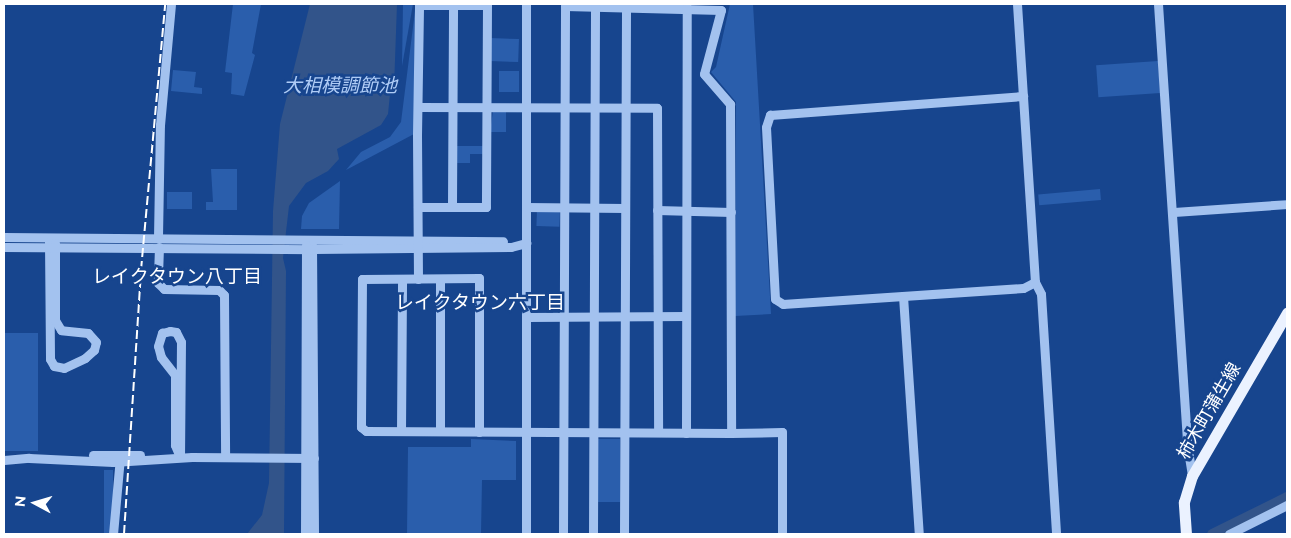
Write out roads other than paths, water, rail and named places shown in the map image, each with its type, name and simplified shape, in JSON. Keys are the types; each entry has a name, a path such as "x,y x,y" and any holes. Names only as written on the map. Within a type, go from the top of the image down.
{"main road":[{"name":"柿木町蒲生線","path":"1186,534 1184,502 1192,476 1287,313"}],"street":[{"path":"158,237 160,125 171,4"},
{"path":"526,4 526,534"},
{"path":"1017,4 1035,282 1040,294 1056,534"},
{"path":"1158,4 1174,212 1187,444 1192,476"},
{"path":"418,207 486,207 486,5 419,5 418,107 418,207 418,279"},
{"path":"452,206 453,5"},
{"path":"563,534 565,6 718,8 722,14 704,74 730,104 730,433"},
{"path":"593,534 595,6"},
{"path":"624,534 626,6"},
{"path":"686,433 687,7"},
{"path":"1023,96 778,113 768,117 775,299 783,304 1023,288 1035,282"},
{"path":"418,107 657,108 658,432"},
{"path":"1174,212 1287,204"},
{"path":"526,207 625,208"},
{"path":"657,210 731,212"},
{"path":"4,237 52,242 159,247 314,249 418,243"},
{"path":"4,247 52,242 158,237 289,237 511,247 526,243"},
{"path":"309,238 304,249 309,459 314,534"},
{"path":"305,534 309,459 314,249 309,238"},
{"path":"52,242 55,320 61,330 88,332 96,342 94,350 85,358 64,368 54,366 50,359 52,242"},
{"path":"159,247 158,283 164,289 219,290 224,295 225,457"},
{"path":"479,432 480,278 362,279 361,427 366,432 730,433 782,432 782,534"},
{"path":"402,279 402,431"},
{"path":"440,279 440,431"},
{"path":"903,296 918,534"},
{"path":"527,317 686,316"},
{"path":"176,332 180,336 181,351 180,457 175,445 175,375 158,351 162,334 176,332"},
{"path":"166,361 174,360 181,351"},
{"path":"4,454 29,458"},
{"path":"4,460 29,458 180,457 309,459"},
{"path":"112,534 120,458"},
{"path":"1229,534 1287,505"}],"water":[{"name":"大相模調節池","path":"310,4 397,4 394,88 390,94 388,114 381,125 337,149 339,159 328,171 306,183 289,206 283,258 286,271 284,534 247,534 262,515 269,483 273,211 280,124"}],"waterway":[{"path":"1212,534 1287,497"}],"railway":[{"path":"124,534 141,270 165,4"}],"district":[{"name":"レイクタウン八丁目","path":"177,277"},
{"name":"レイクタウン六丁目","path":"480,303"}]}
